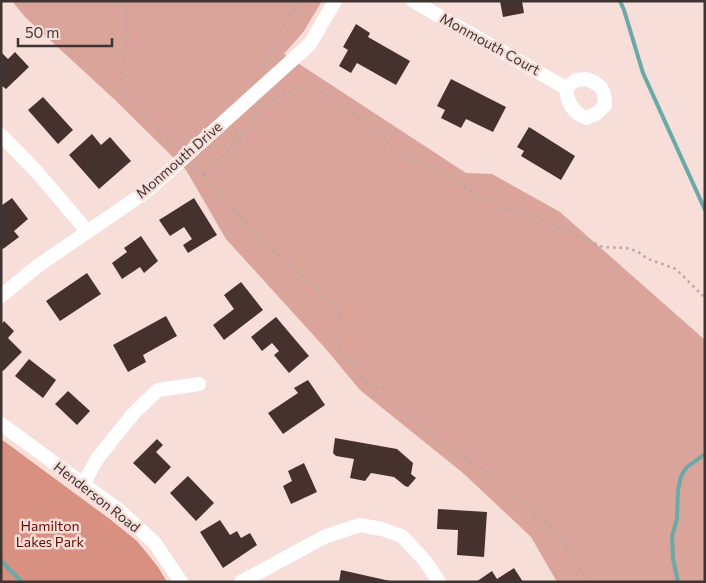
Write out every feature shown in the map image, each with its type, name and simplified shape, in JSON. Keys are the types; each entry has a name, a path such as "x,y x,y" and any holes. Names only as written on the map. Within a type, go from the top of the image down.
{"street":[{"name":"Monmouth Drive","path":"1,296 39,265 147,191 310,44 334,1"},
{"name":"Monmouth Court","path":"413,1 566,88"},
{"path":"1,135 36,171 88,232"},
{"path":"83,485 97,458 133,414 158,390 199,384"},
{"name":"Henderson Road","path":"1,424 120,511 154,542 181,582"},
{"path":"241,582 324,537 360,525 382,529 402,536 426,561 439,582"}],"path":[{"path":"125,1 128,47 123,62 121,78 124,94 204,175 263,242 333,302 340,312 342,322 340,346 342,353 353,363 362,380 369,386 386,388 391,394 398,410 418,420 437,441 501,482 536,516 554,529 571,552 587,582"},
{"path":"263,68 269,60 281,29 300,1"},
{"path":"204,175 248,130 262,105 299,88 318,90 382,134 397,153 423,164 470,189 497,207 525,212 603,247 626,248 637,251 648,259 676,270 705,298"},
{"path":"236,143 238,109"}],"shaded area":[{"path":"12,1 322,1 304,31 284,54 466,173 492,174 560,212 705,340 705,582 557,582 531,537 463,473 360,390 325,348 226,239 186,170 114,99 25,17"}],"green space":[{"name":"Hamilton Lakes Park","path":"1,439 137,541 158,567 167,582 1,582"}],"building":[{"path":"500,1 522,1 524,13 503,17"},
{"path":"356,24 370,33 368,37 410,61 396,85 357,63 351,73 339,66 348,50 343,47"},
{"path":"1,52 8,59 15,52 29,67 6,89 1,85"},
{"path":"451,79 506,107 493,132 466,119 461,128 441,118 445,110 437,106"},
{"path":"43,97 73,130 58,144 28,110"},
{"path":"529,127 575,156 561,180 521,156 524,151 517,147"},
{"path":"92,134 101,145 110,137 131,161 99,189 69,155"},
{"path":"12,198 28,219 14,231 19,237 3,249 1,247 1,206"},
{"path":"194,198 217,235 188,253 183,245 192,239 184,227 170,236 159,220"},
{"path":"141,236 158,261 144,273 140,267 122,279 112,263 127,252 124,248"},
{"path":"87,273 101,294 60,321 46,301"},
{"path":"241,282 263,310 224,340 213,325 234,309 224,295"},
{"path":"166,316 177,336 143,355 146,362 128,372 113,345"},
{"path":"276,317 309,356 289,373 274,355 279,351 272,343 262,351 251,337"},
{"path":"4,321 14,331 8,338 22,352 3,371 1,370 1,325"},
{"path":"29,359 56,380 43,398 15,376"},
{"path":"308,380 325,405 283,434 268,413 298,393 294,388"},
{"path":"68,391 90,411 77,425 55,404"},
{"path":"335,438 397,449 413,463 411,474 416,478 408,487 394,477 371,473 365,481 350,478 354,459 336,456 333,453"},
{"path":"157,439 163,445 156,452 171,467 155,484 133,463"},
{"path":"304,463 317,492 291,504 283,486 292,481 288,471"},
{"path":"188,476 214,503 196,521 170,493"},
{"path":"438,509 487,512 484,557 457,555 458,530 437,529"},
{"path":"220,520 230,535 237,531 241,538 250,533 257,545 223,568 200,532"},
{"path":"514,568 523,582 476,582 492,571 497,579"},
{"path":"341,570 390,581 339,582"}],"waterway":[{"path":"620,1 643,73 705,210"},
{"path":"678,582 673,559 672,536 677,519 678,490 681,476 687,467 705,454"},
{"path":"1,561 22,582"}]}
